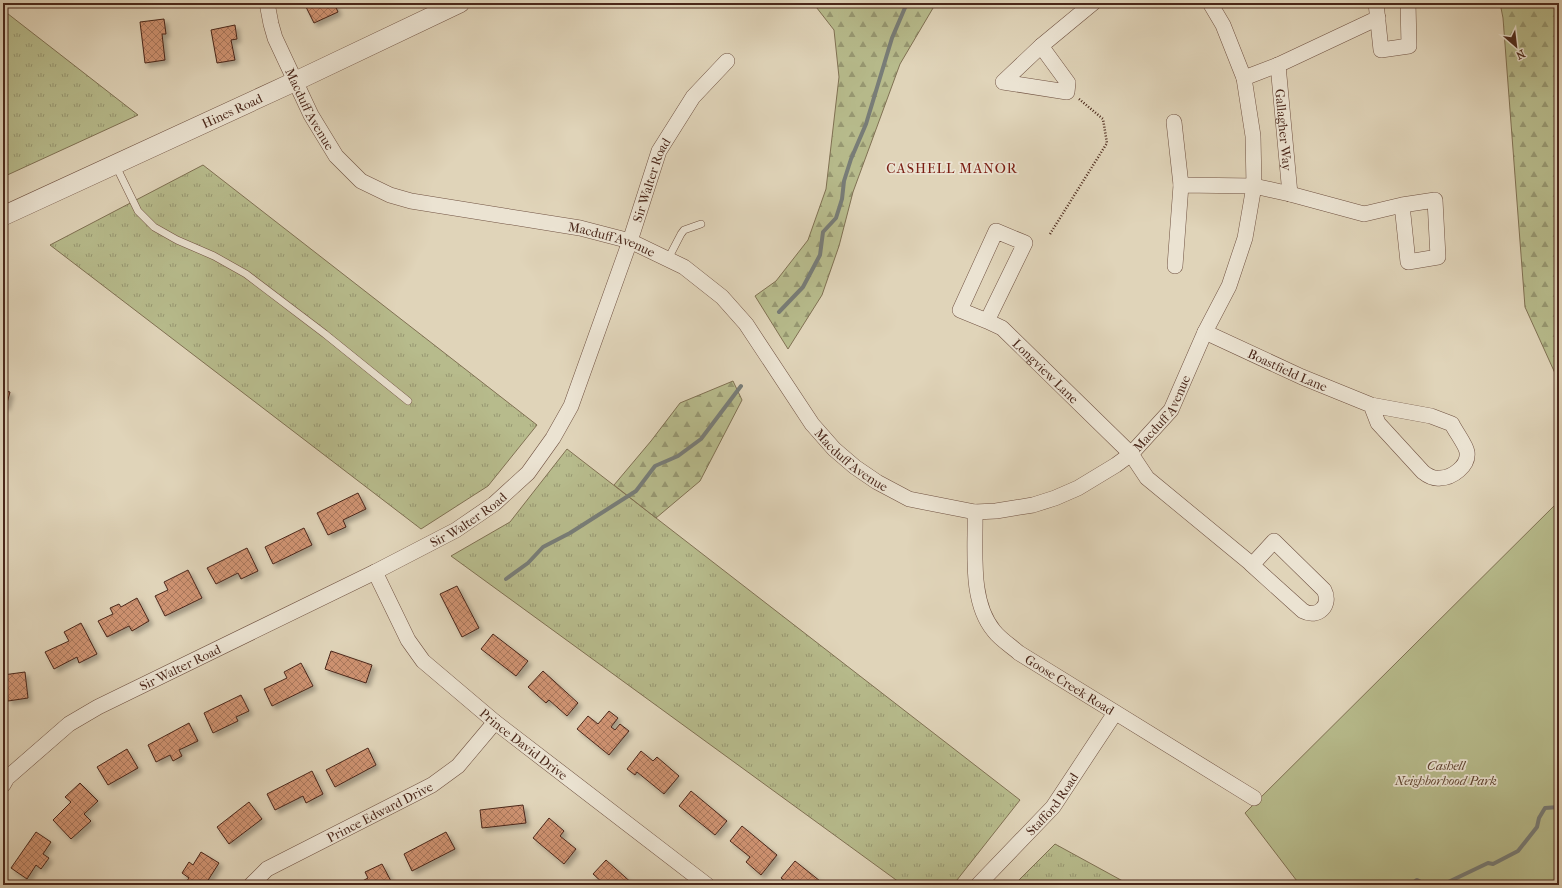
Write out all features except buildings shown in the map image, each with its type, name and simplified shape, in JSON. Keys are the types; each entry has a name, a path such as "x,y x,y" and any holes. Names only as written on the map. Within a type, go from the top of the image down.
{"street":[{"name":"Macduff Avenue","path":"267,3 270,24 275,38 311,115 336,156 361,181 390,195 411,201 580,228 630,241 684,267 722,297 746,324 812,424 834,449 854,467 877,482 909,499 975,512 1015,509 1056,498 1100,476 1131,454 1171,410 1205,332 1229,286 1245,238 1254,186 1253,136 1244,78 1222,25 1210,3"},
{"name":"Hines Road","path":"3,216 296,81 460,3"},
{"path":"1041,46 1093,3"},
{"path":"1244,78 1278,65 1377,10 1381,50 1410,46 1408,3"},
{"name":"Sir Walter Road","path":"4,779 69,724 98,707 376,572 456,530 494,504 528,473 553,438 571,406 630,241 659,150 693,97 727,62"},
{"name":"Gallagher Way","path":"1278,65 1290,194"},
{"path":"1174,122 1181,185 1175,266"},
{"path":"1181,185 1254,186 1364,214 1402,205"},
{"name":"Longview Lane","path":"987,321 1025,243 996,231 960,310 1002,328 1131,454 1141,471 1150,480 1252,565 1303,612 1317,614 1325,607 1327,597 1324,590 1274,541 1252,565"},
{"name":"Boastfield Lane","path":"1205,332 1302,377 1371,405 1431,416 1452,424 1467,451 1462,467 1450,476 1439,478 1429,476 1422,472 1378,423 1371,405"},
{"name":"Goose Creek Road","path":"975,512 976,589 982,612 994,631 1019,653 1254,798"},
{"name":"Prince David Drive","path":"376,572 408,640 423,661 495,722 707,885"},
{"name":"Stafford Road","path":"978,885 1053,807 1115,713"},
{"name":"Prince Edward Drive","path":"251,885 267,869 432,785 458,766 495,722"}],"lane":[{"path":"115,164 138,211 154,227 177,240 214,256 246,274 325,334 408,401"},
{"path":"668,259 684,230 701,224"}],"path":[{"path":"1050,234 1107,143 1102,119 1079,100 1079,94"}],"green space":[{"path":"813,3 936,3 900,64 853,192 839,246 822,295 788,349 755,296 776,281 808,240 826,189 839,77 834,30"},
{"path":"1500,3 1559,3 1559,382 1525,307 1503,18"},
{"path":"3,10 138,115 3,177"},
{"path":"203,165 537,425 488,486 421,529 50,245"},
{"path":"733,381 742,400 700,481 656,518 614,485 651,441 680,403"},
{"path":"567,449 1020,800 953,885 903,885 451,556 510,522"},
{"name":"Cashell Neighborhood Park","path":"1559,501 1559,885 1300,885 1245,813"},
{"path":"1055,844 1130,885 1014,885"}],"waterway":[{"path":"779,312 803,287 820,255 823,232 836,218 842,199 844,181 851,159 866,124 892,38 907,3"},
{"path":"506,579 528,563 543,547 570,533 636,491 655,466 678,456 701,439 741,386"},
{"path":"1442,885 1488,863 1493,864 1518,851 1537,827 1539,818 1545,808 1559,807"},
{"path":"1410,885 1417,880 1427,885"}],"district":[{"name":"CASHELL MANOR","path":"952,168"}]}
